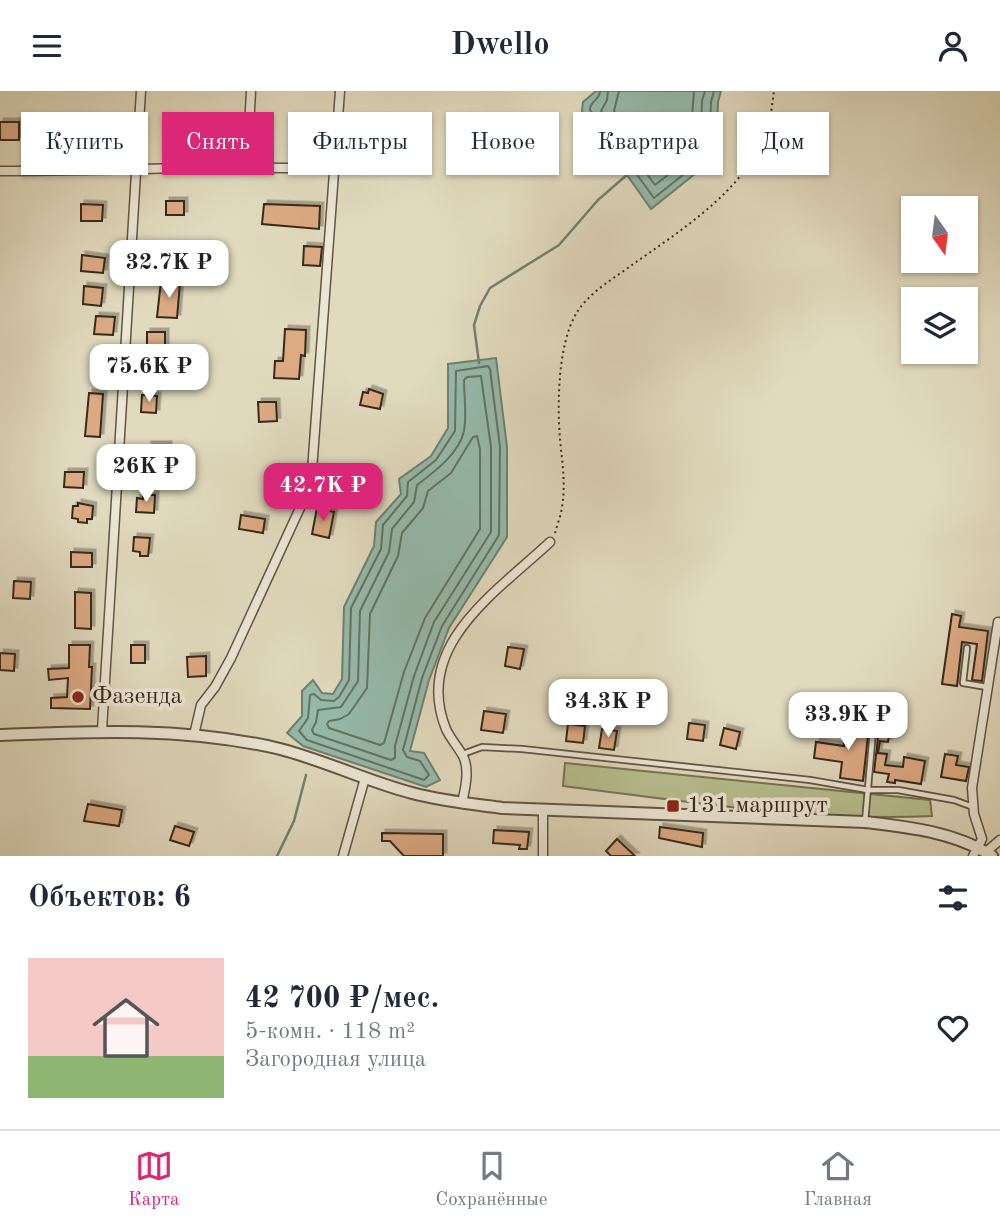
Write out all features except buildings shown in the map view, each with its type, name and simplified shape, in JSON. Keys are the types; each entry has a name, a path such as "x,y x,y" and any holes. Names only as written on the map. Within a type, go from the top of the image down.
{"street":[{"path":"140,112 141,91"},
{"path":"250,112 251,91"},
{"path":"339,112 340,91"},
{"path":"0,171 21,171"},
{"path":"102,730 137,175"},
{"path":"194,735 201,705 215,687 231,658 311,484 335,175"},
{"path":"462,803 467,769 446,728 438,692 445,656 455,636 475,609 550,543"},
{"path":"982,853 982,839 973,807 972,788 998,622"},
{"path":"0,734 102,730 162,731 225,738 279,749 414,794 462,803 543,810 865,822 912,828 982,853"},
{"path":"343,856 365,778"},
{"path":"543,810 543,856"},
{"path":"982,853 1000,840"}],"lane":[{"path":"967,648 963,683 988,687"},
{"path":"865,822 876,697"},
{"path":"462,755 482,747 522,749 810,780 868,790 898,790 954,800 973,807"}],"path":[{"path":"550,543 562,509 564,475 560,435 561,367 569,327 578,310 603,286 704,212 728,189 759,147 767,130 774,91"}],"shaded area":[{"path":"565,763 930,800 932,816 793,813 563,786"}],"water":[{"path":"596,91 721,91 718,112 583,112 583,102"},
{"path":"627,175 694,175 651,209"},
{"path":"496,358 507,447 507,537 449,628 429,680 410,751 424,753 440,780 426,787 303,746 287,733 302,716 302,691 313,680 322,693 333,694 342,679 344,607 374,546 376,522 401,494 399,479 431,456 448,428 448,364"}],"waterway":[{"path":"479,363 474,325 490,288 559,245 598,200 627,175"},
{"path":"277,856 294,821 306,775"}],"place":[{"name":"Фазенда","path":"78,697"},
{"name":"131 маршрут","path":"673,806"}]}
